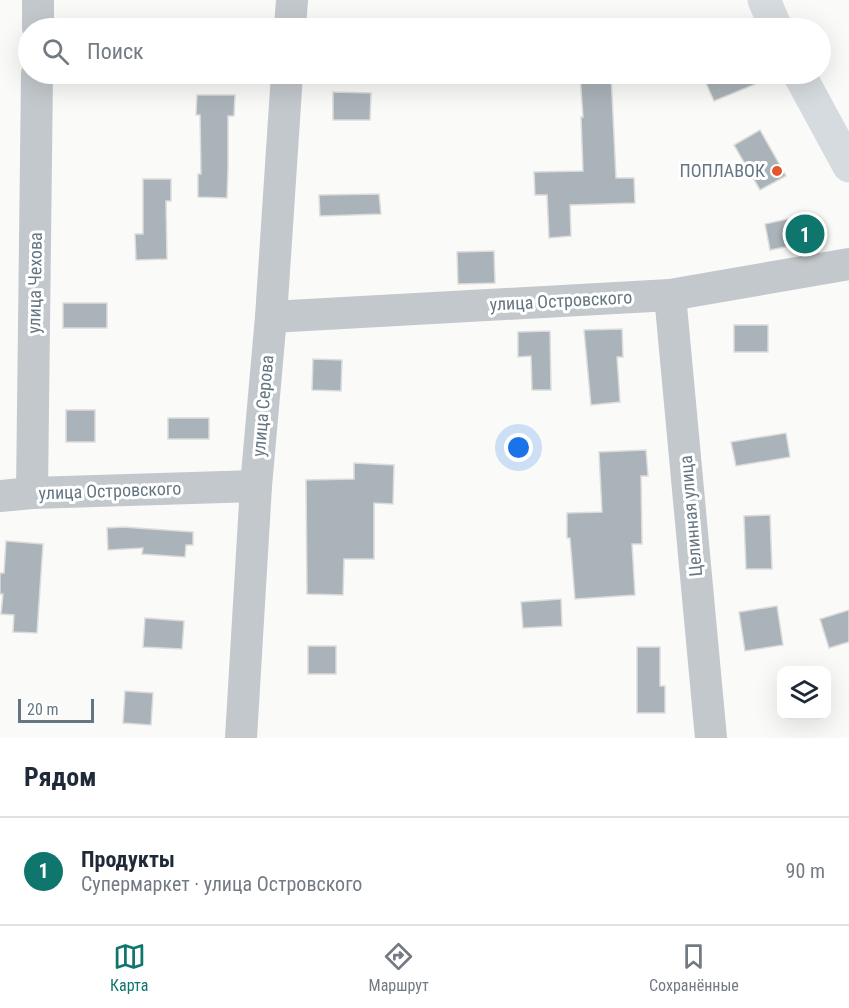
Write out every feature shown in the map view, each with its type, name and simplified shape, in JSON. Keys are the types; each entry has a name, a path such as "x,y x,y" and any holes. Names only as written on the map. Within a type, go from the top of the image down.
{"main road":[{"path":"764,0 772,18"},
{"path":"804,84 849,166"}],"street":[{"path":"38,0 38,18"},
{"path":"291,18 292,0"},
{"name":"улица Чехова","path":"32,493 37,84"},
{"name":"улица Серова","path":"241,738 256,486 271,317 286,84"},
{"name":"улица Островского","path":"271,317 670,295 849,264"},
{"name":"Целинная улица","path":"670,295 711,738"},
{"name":"улица Островского","path":"0,496 256,486"}],"building":[{"path":"581,84 611,84 616,178 634,178 635,203 570,205 571,236 549,238 547,195 535,195 534,172 583,171 581,117 583,117"},
{"path":"706,84 756,84 714,101"},
{"path":"333,92 371,93 370,120 333,120"},
{"path":"197,95 235,95 234,116 228,116 227,198 198,197 198,174 201,174 200,115 196,115"},
{"path":"760,130 786,176 760,190 734,145"},
{"path":"143,179 171,179 171,201 166,201 167,259 136,260 135,234 143,234"},
{"path":"379,194 381,214 320,216 319,195"},
{"path":"810,214 815,241 770,250 765,224"},
{"path":"494,251 495,283 458,284 457,252"},
{"path":"63,303 107,303 107,328 63,328"},
{"path":"734,325 768,325 768,352 734,352"},
{"path":"622,329 623,357 617,357 620,402 591,405 584,330"},
{"path":"550,331 551,390 532,390 531,356 518,357 518,332"},
{"path":"313,359 342,360 341,391 312,390"},
{"path":"66,410 95,410 95,442 66,442"},
{"path":"168,418 209,418 209,439 168,439"},
{"path":"786,433 790,457 736,466 731,442"},
{"path":"646,450 648,476 641,476 642,544 632,544 635,595 575,599 570,538 567,538 567,513 602,512 599,452"},
{"path":"354,463 394,465 393,504 374,503 374,559 344,559 343,595 307,594 306,480 354,479"},
{"path":"770,515 772,569 746,569 744,516"},
{"path":"107,528 193,532 193,545 186,545 185,557 142,554 143,548 108,550"},
{"path":"6,541 43,544 37,633 13,632 14,615 1,614 3,594 0,594 0,573 4,573"},
{"path":"561,599 562,626 523,628 521,602"},
{"path":"777,606 783,645 745,651 739,612"},
{"path":"849,610 849,642 829,648 820,619"},
{"path":"145,618 184,621 182,649 143,647"},
{"path":"308,646 336,646 336,674 308,674"},
{"path":"637,647 660,647 660,686 665,686 665,713 637,713"},
{"path":"125,691 153,693 151,725 123,723"}],"place":[{"name":"ПОПЛАВОК","path":"777,171"},
{"name":"Продукты","path":"805,234"}]}
